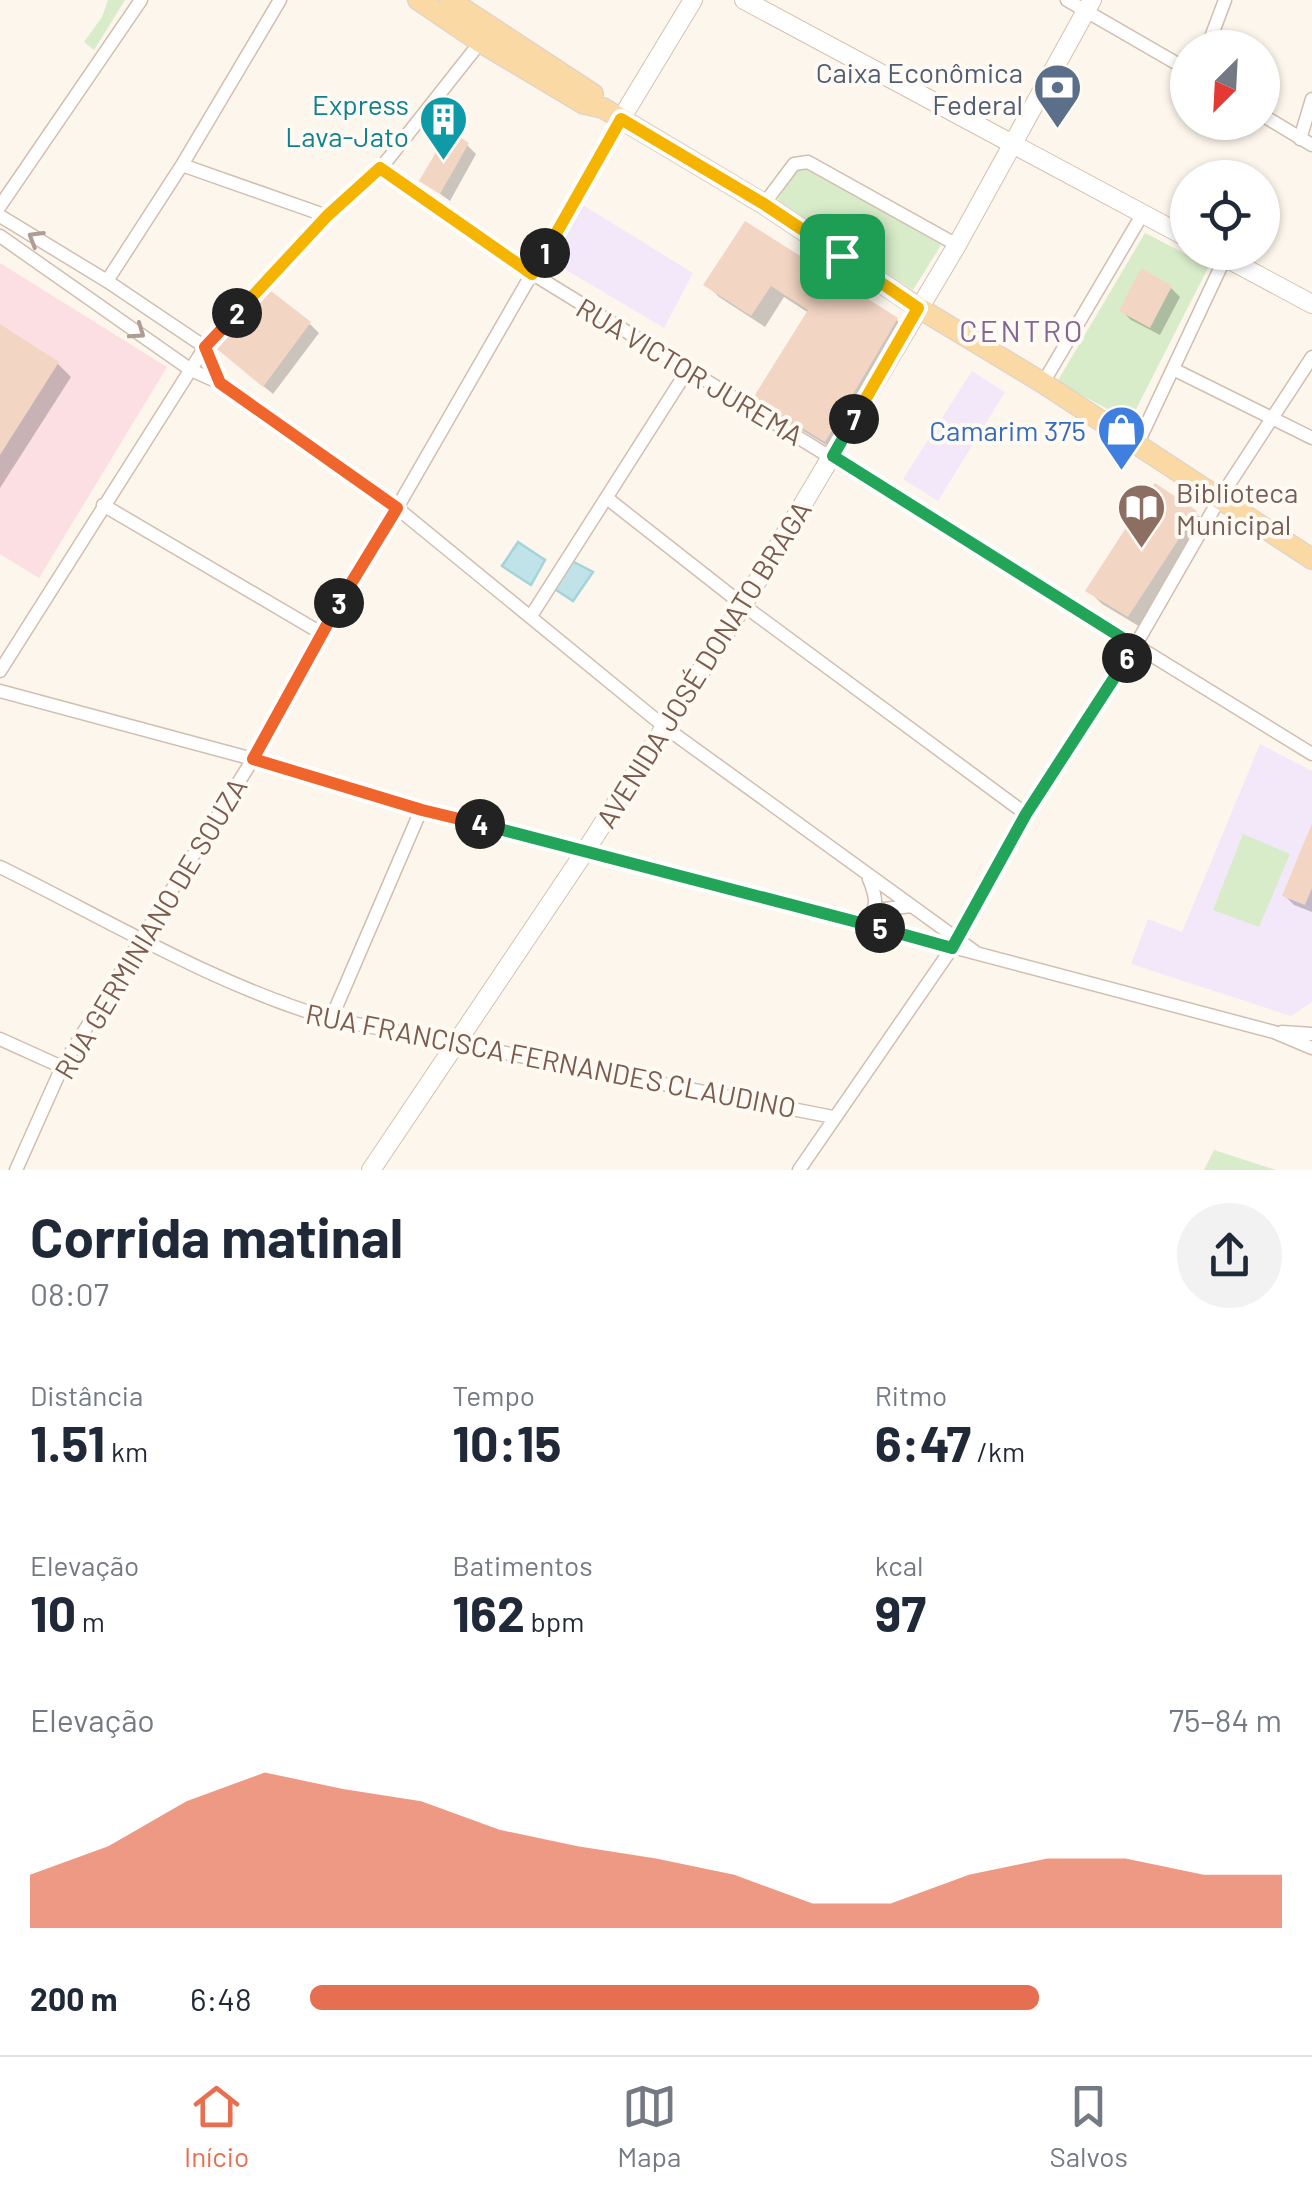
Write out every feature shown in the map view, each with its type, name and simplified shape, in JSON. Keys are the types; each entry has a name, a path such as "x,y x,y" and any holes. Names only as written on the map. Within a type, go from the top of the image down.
{"main road":[{"path":"418,0 486,35 584,104 612,114 764,204 918,308 1043,384 1312,559"},
{"path":"450,0 486,35"},
{"path":"741,1 1170,229"},
{"path":"612,114 689,2"},
{"name":"AVENIDA JOSÉ DONATO BRAGA","path":"372,1170 666,728 742,605 957,245 1089,6"},
{"path":"1248,270 1312,304"}],"street":[{"path":"0,206 142,0"},
{"path":"107,281 182,165 280,0"},
{"path":"1067,0 1089,6 1170,58"},
{"path":"1214,30 1225,0"},
{"path":"0,670 205,347 327,216 380,168 486,35"},
{"path":"1280,127 1306,142 1312,98"},
{"name":"RUA GERMINIANO DE SOUZA","path":"16,1170 62,1067 253,759 321,632 532,274 612,114"},
{"path":"764,204 801,160 957,245"},
{"path":"182,165 327,216"},
{"name":"RUA VICTOR JUREMA","path":"380,168 532,274 686,371 833,456 1312,754"},
{"path":"1043,384 1142,215"},
{"path":"0,216 205,347 220,383"},
{"path":"0,236 192,370 220,383 397,508 666,728 912,906 955,943"},
{"path":"65,281 76,262"},
{"path":"1137,444 1214,270"},
{"path":"799,1170 955,943 1026,814 1135,646 1220,498 1312,357"},
{"path":"1172,369 1312,438"},
{"path":"530,616 686,371"},
{"path":"608,499 742,605 1026,814"},
{"path":"103,505 321,632"},
{"path":"0,691 253,759 422,810 955,943 980,955 1274,1032 1312,1048"},
{"path":"331,1019 422,810"},
{"name":"RUA FRANCISCA FERNANDES CLAUDINO","path":"0,867 213,973 331,1019 834,1117"},
{"path":"868,876 875,892 875,910"},
{"path":"863,923 875,910 912,906"},
{"path":"1274,1032 1312,1034"},
{"path":"0,1039 62,1067"}],"shaded area":[{"path":"578,202 693,273 664,328 546,258"},
{"path":"0,263 167,367 39,578 0,554"},
{"path":"972,371 1005,392 938,501 903,479"},
{"path":"1260,744 1312,771 1312,822 1307,834 1312,837 1312,1002 1291,1016 1131,964 1148,919 1182,932"}],"green space":[{"path":"108,0 125,0 94,50 84,42 102,17"},
{"path":"800,162 941,245 913,290 777,201"},
{"path":"1145,233 1170,246 1170,270 1207,270 1130,421 1057,382"},
{"path":"1243,834 1290,854 1259,927 1213,910"},
{"path":"1214,1150 1276,1170 1204,1170"}],"water":[{"path":"518,542 545,560 531,585 502,566"},
{"path":"572,561 593,572 573,601 553,588"}],"building":[{"name":"Express Lava-Jato","path":"449,130 469,143 440,194 419,181"},
{"path":"745,221 898,318 825,442 753,398 808,310 771,286 751,316 703,285"},
{"path":"1141,268 1172,286 1150,328 1119,311"},
{"path":"271,291 311,322 263,387 217,349"},
{"path":"0,324 59,362 0,455"},
{"name":"Biblioteca Municipal","path":"1155,483 1197,511 1128,617 1085,591"},
{"path":"1312,823 1312,888 1305,905 1282,896"}],"place":[{"name":"Caixa Econômica Federal","path":"1058,130"},
{"name":"Express Lava-Jato","path":"444,162"},
{"name":"Camarim 375","path":"1121,472"},
{"name":"Biblioteca Municipal","path":"1141,550"}],"district":[{"name":"CENTRO","path":"1022,330"}],"route":[{"path":"621,119 764,204 842,256 918,308 833,456 1135,646 1026,814 952,948 422,810 253,759 321,632 397,508 220,383 205,347 327,216 380,168 532,274 621,119"}]}
